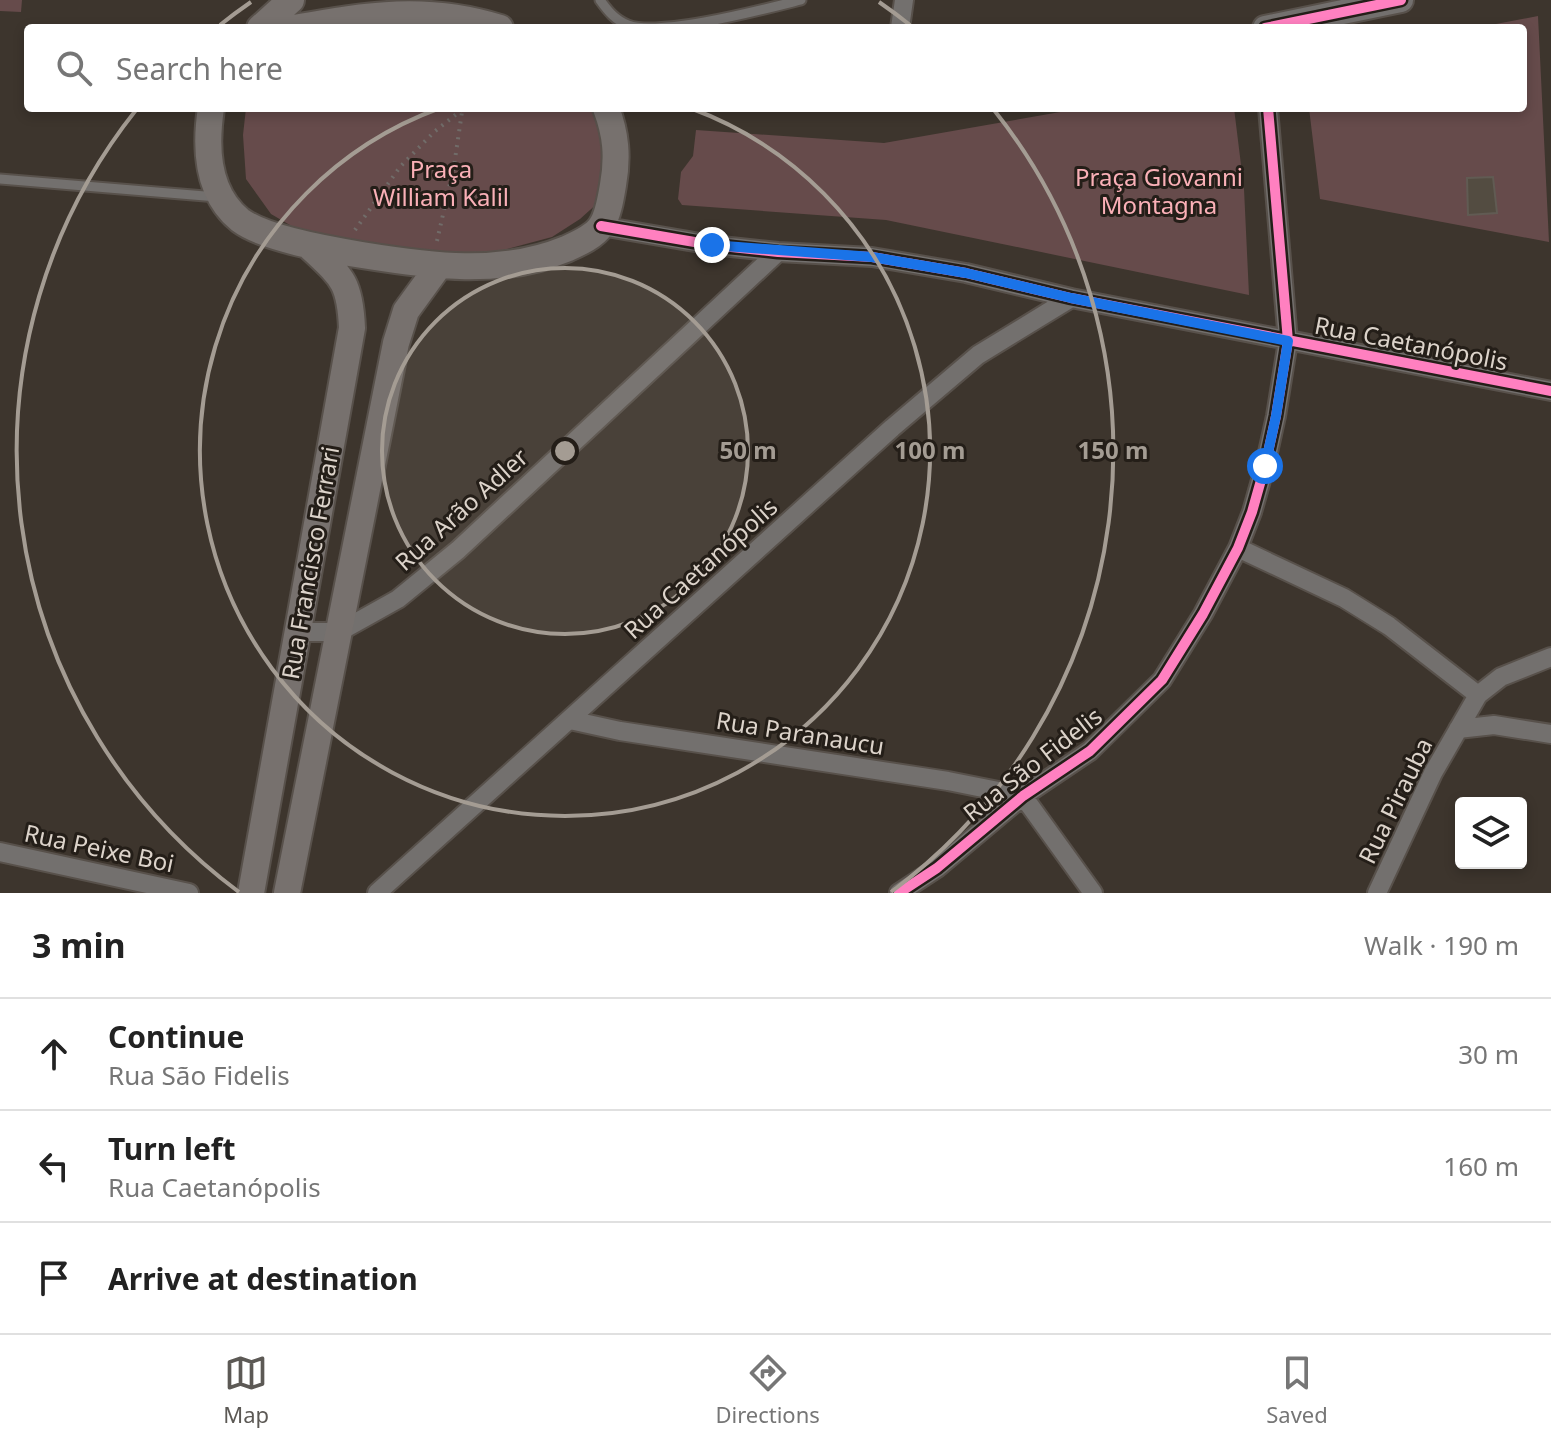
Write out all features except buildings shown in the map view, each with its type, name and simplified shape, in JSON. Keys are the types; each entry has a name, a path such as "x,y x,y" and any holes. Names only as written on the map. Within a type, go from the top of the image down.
{"main road":[{"path":"264,24 291,0"},
{"path":"491,0 497,24"},
{"path":"316,24 365,15 416,12 460,16 485,24"},
{"path":"211,112 210,171 220,197 241,221 310,247 438,267 495,266 541,259 580,243 601,226 616,169 615,133 607,112"},
{"name":"Rua Francisco Ferrari","path":"251,893 352,328 351,299 342,277 310,247"},
{"name":"Rua Francisco Ferrari","path":"287,893 396,343 406,311 438,267"}],"street":[{"path":"901,24 904,0"},
{"path":"1284,24 1401,0"},
{"name":"Rua São Fidelis","path":"899,893 937,868 1023,796 1090,751 1162,680 1203,614 1238,548 1265,466 1288,341 1268,112"},
{"name":"Rua Caetanópolis","path":"601,226 712,245 872,257 966,273 1071,298 1551,391"},
{"name":"Rua Arão Adler","path":"299,632 339,632 398,599 458,550 778,252"},
{"name":"Rua Caetanópolis","path":"377,893 880,439 978,355 1022,325 1071,298"},
{"path":"1238,548 1344,598 1389,626 1478,695 1501,677 1551,657"},
{"name":"Rua Pirauba","path":"1377,893 1433,773 1478,695"},
{"name":"Rua Paranaucu","path":"570,720 620,731 948,781 1023,796"},
{"name":"Rua Pirauba","path":"1458,729 1494,725 1551,734"},
{"path":"1023,796 1093,893"},
{"name":"Rua Peixe Boi","path":"0,852 182,892"}],"lane":[{"path":"600,0 610,14 627,24"},
{"path":"687,24 801,0"},
{"path":"0,179 220,197"}],"path":[{"path":"351,235 400,167 434,132 459,112"},
{"path":"438,267 435,255 463,112"}],"green space":[{"path":"0,0 22,0 21,12 0,11"},
{"path":"1538,16 1549,242 1320,199 1309,112 1527,112 1527,24 1496,24"},
{"name":"Praça William Kalil","path":"246,112 599,112 607,128 600,201 580,219 552,237 485,255 438,261 312,238 271,214 246,179 243,135"},
{"name":"Praça Giovanni Montagna","path":"1060,112 1234,112 1244,189 1249,295 886,220 682,205 678,199 681,172 693,156 696,130 884,143"}],"cycle path":[{"path":"1284,24 1401,0"},
{"path":"899,893 937,868 1023,796 1090,751 1162,680 1203,614 1238,548 1265,466 1288,341 1268,112"},
{"path":"601,226 712,245 872,257 966,273 1071,298 1551,391"}],"route":[{"path":"712,245 872,257 966,273 1071,298 1288,341 1265,466"}]}
